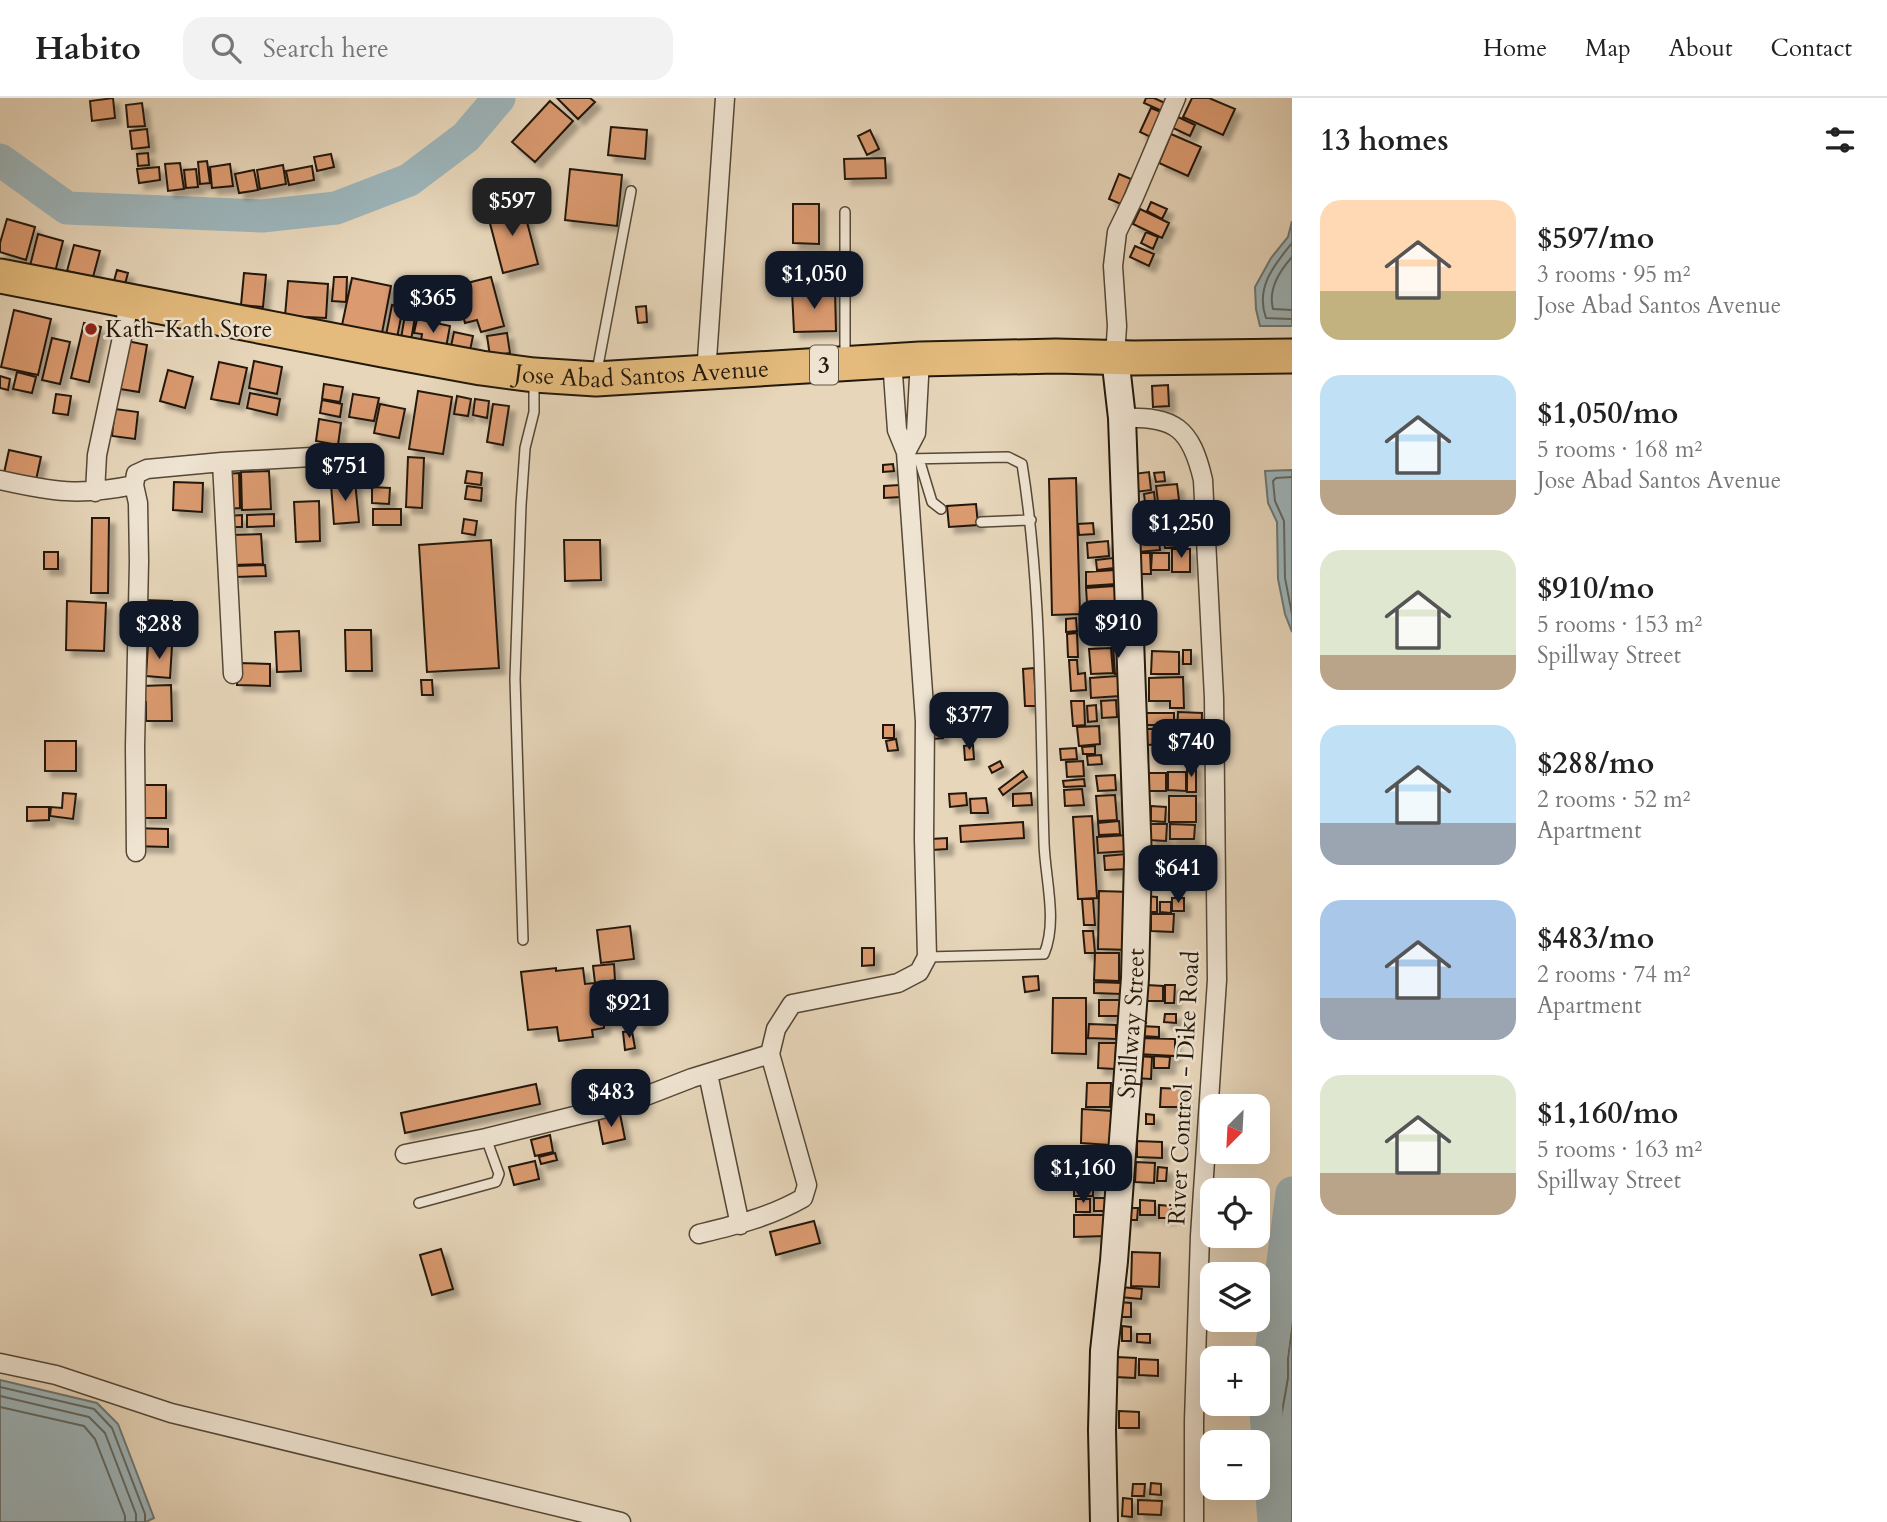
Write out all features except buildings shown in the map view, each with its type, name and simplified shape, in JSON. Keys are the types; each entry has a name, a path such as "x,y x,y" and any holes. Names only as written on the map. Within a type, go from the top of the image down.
{"highway":[{"name":"Jose Abad Santos Avenue","path":"0,276 481,368 596,379 906,360 1292,356"}],"street":[{"path":"706,374 725,98"},
{"path":"1124,358 1117,326 1113,266 1116,232 1134,197 1176,98"},
{"path":"95,492 97,456 131,300"},
{"name":"Spillway Street","path":"1104,1522 1104,1351 1114,1261 1135,978 1138,859 1122,418 1124,358"},
{"path":"906,360 897,430 910,457"},
{"path":"699,1234 740,1225 780,1211 803,1198 807,1185 770,1054 776,1029 792,1004 898,983 919,972 927,957 925,721 910,457 916,433 906,360"},
{"name":"River Control - Dike Road","path":"1122,418 1147,417 1164,421 1179,430 1190,442 1198,458 1203,480 1214,698 1217,980 1200,1236 1194,1421 1194,1522"},
{"path":"136,852 139,561 138,503 134,485 136,474 147,469 312,457"},
{"path":"222,462 233,674"},
{"path":"0,480 51,491 95,492 134,485"},
{"path":"405,1154 486,1138 630,1102 692,1078 770,1054"},
{"path":"708,1074 740,1225"},
{"path":"0,1363 56,1375 171,1413 621,1522"}],"lane":[{"path":"596,379 631,191"},
{"path":"845,212 845,364"},
{"path":"523,940 515,679 521,494 525,448 534,412 534,375"},
{"path":"927,957 1044,954 1049,944 1050,925 1044,843 1031,520 1022,464 1008,457 910,457 932,502 941,509"},
{"path":"981,522 1031,520"},
{"path":"419,1203 496,1182 499,1174 486,1138"}],"water":[{"path":"1292,221 1292,326 1260,326 1255,287 1271,258 1288,237"},
{"path":"1292,470 1292,632 1285,614 1278,579 1277,522 1268,503 1265,471"},
{"path":"1292,1306 1292,1522 1269,1522 1269,1504 1276,1469 1273,1417 1281,1377 1286,1319"},
{"path":"0,1380 97,1403 118,1424 154,1518 146,1522 0,1522"}],"waterway":[{"path":"0,160 67,208 262,216 336,208 409,180 466,137 499,98"},
{"path":"1274,1522 1265,1399 1292,1193"}],"place":[{"name":"Kath-Kath Store","path":"91,329"}]}
